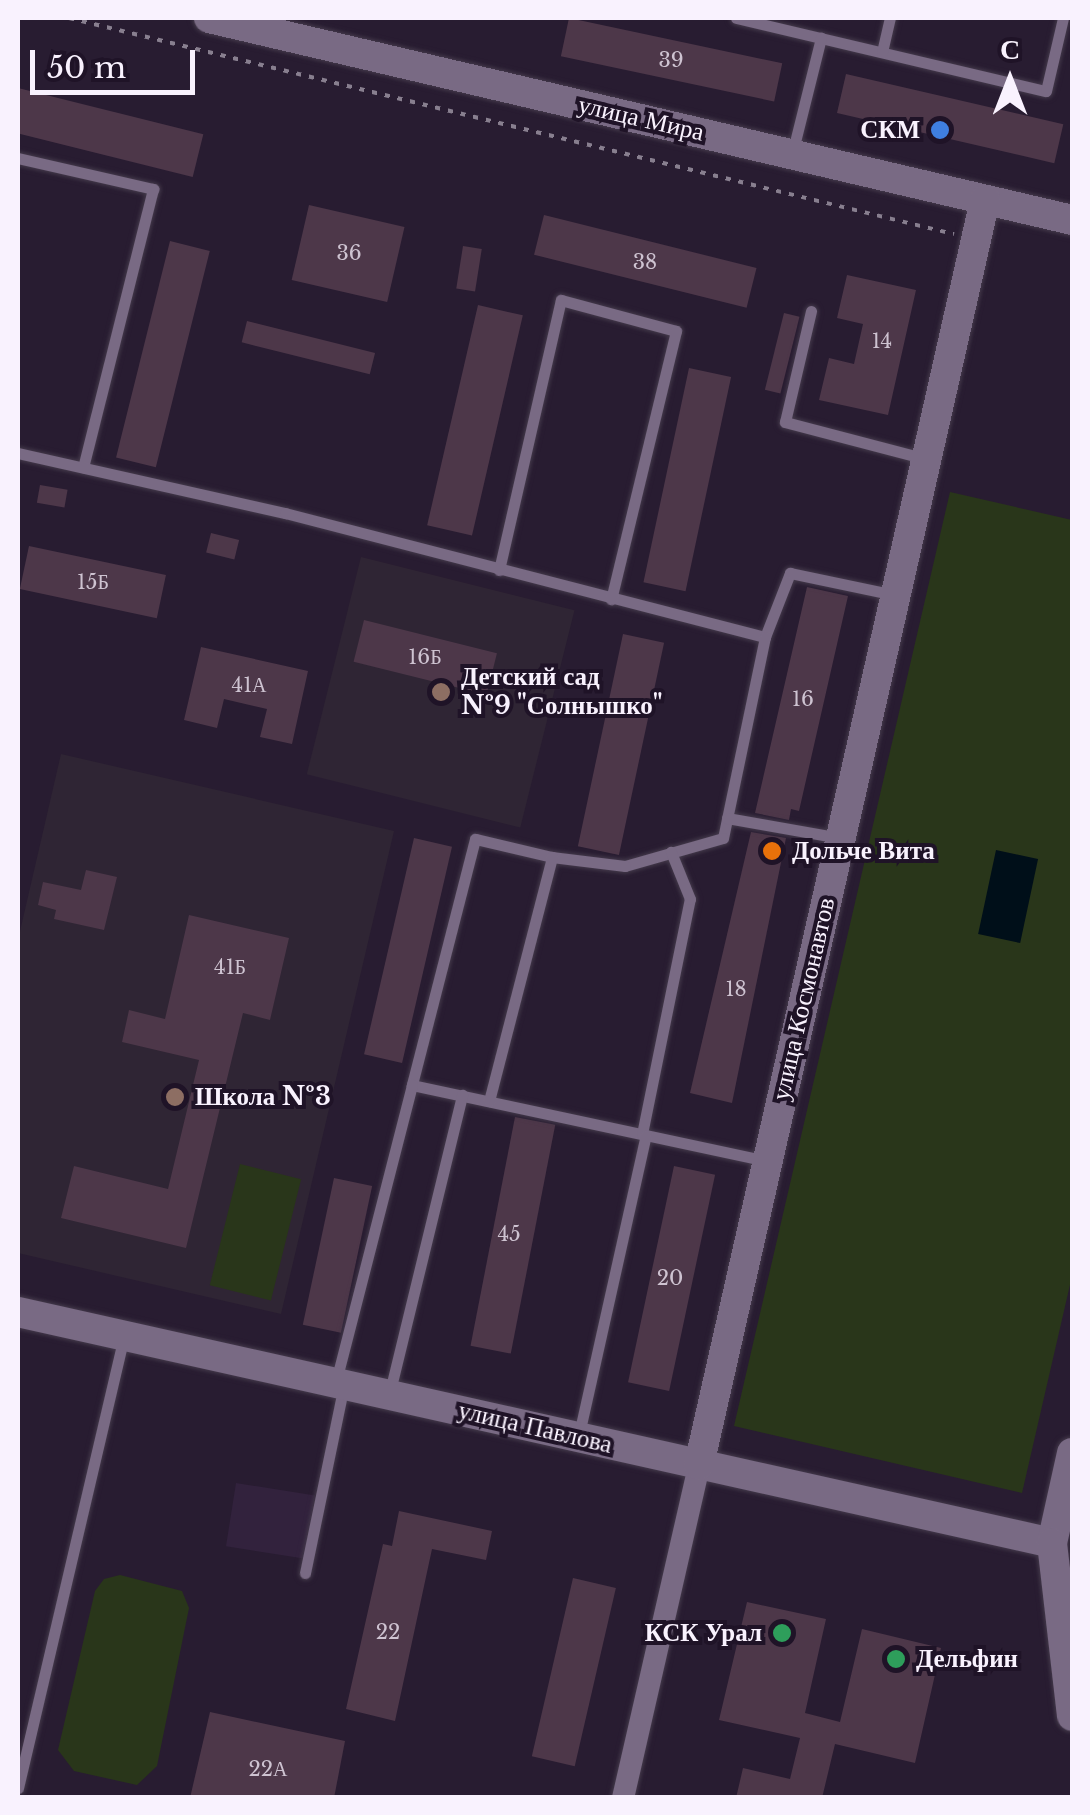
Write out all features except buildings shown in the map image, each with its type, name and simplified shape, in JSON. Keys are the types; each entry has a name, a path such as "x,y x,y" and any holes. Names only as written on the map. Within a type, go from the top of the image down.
{"street":[{"name":"улица Мира","path":"209,18 256,23 1072,220"},
{"name":"улица Космонавтов","path":"623,1798 985,200"},
{"name":"улица Павлова","path":"18,1312 1052,1543"},
{"path":"1072,1453 1052,1543 1068,1635 1072,1716"}],"lane":[{"path":"736,18 1046,91 1063,18"},
{"path":"882,52 890,18"},
{"path":"792,154 821,38"},
{"path":"18,158 153,190 83,468"},
{"path":"499,570 561,300 676,331 611,599"},
{"path":"810,310 785,422 926,459"},
{"path":"18,453 285,514 765,638"},
{"path":"305,1573 340,1384 475,839 552,856 625,866 723,838 765,638 790,573 895,596"},
{"path":"727,818 840,838"},
{"path":"578,1438 690,899 671,852"},
{"path":"490,1101 552,856"},
{"path":"412,1085 767,1162"},
{"path":"389,1395 462,1095"},
{"path":"18,1788 124,1336"}],"path":[{"path":"69,18 976,239"}],"shaded area":[{"name":"Детский сад №9 \"Солнышко\"","path":"361,557 574,610 520,828 307,774"},
{"name":"Школа №3","path":"61,754 394,831 281,1314 18,1253 18,940"},
{"path":"996,850 1038,859 1020,943 978,934"},
{"path":"236,1483 315,1496 305,1559 226,1546"}],"green space":[{"path":"950,492 1072,520 1072,1276 1022,1493 734,1426"},
{"path":"240,1164 301,1179 271,1301 210,1285"},
{"path":"120,1575 182,1591 189,1608 157,1766 137,1785 74,1771 58,1750 95,1591 104,1579"}],"place":[{"name":"СКМ","path":"940,130"},
{"name":"Детский сад №9 \"Солнышко\"","path":"441,692"},
{"name":"Дольче Вита","path":"772,851"},
{"name":"Школа №3","path":"175,1097"},
{"name":"КСК Урал","path":"782,1633"},
{"name":"Дельфин","path":"896,1659"}]}
